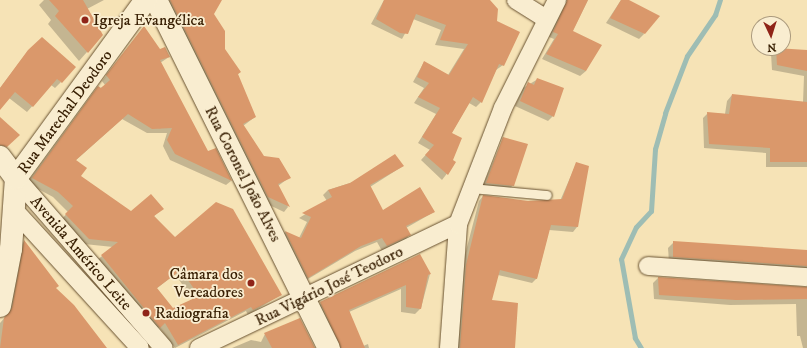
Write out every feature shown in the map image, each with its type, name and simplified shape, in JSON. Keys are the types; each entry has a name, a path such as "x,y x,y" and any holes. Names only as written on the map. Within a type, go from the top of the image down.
{"street":[{"name":"Rua Marechal Deodoro","path":"0,306 5,251 15,211 16,178 146,0"},
{"name":"Rua Coronel João Alves","path":"156,0 305,298 328,348"},
{"path":"516,0 547,20"},
{"path":"449,348 458,224 470,188 503,108 557,0"},
{"name":"Avenida Américo Leite","path":"0,157 53,222 64,250 79,280 140,348"},
{"name":"Avenida Américo Leite","path":"0,195 41,236 90,266 164,348"},
{"path":"41,236 53,222"},
{"name":"Rua Vigário José Teodoro","path":"199,348 458,224"},
{"path":"79,280 90,266"},
{"path":"648,266 807,277"},
{"path":"100,304 113,291"},
{"path":"127,334 139,320"}],"lane":[{"path":"470,188 547,196"}],"building":[{"name":"Igreja Evangélica","path":"49,0 83,0 103,35 88,53 55,16 59,11"},
{"path":"170,0 222,0 214,14 225,31 225,49 241,72 238,74 256,117 243,124 264,156 279,158 291,178 278,184 290,207 268,197"},
{"path":"384,0 490,0 498,9 497,21 520,32 504,66 499,64 482,103 473,97 452,133 462,138 453,160 456,162 448,175 425,155 434,145 422,137 440,108 418,97 429,83 417,77 424,61 449,75 468,44 440,40 446,25 416,14 408,34 400,33 376,19"},
{"path":"567,0 588,0 573,31 602,45 586,71 546,54 558,34 553,32"},
{"path":"621,0 629,0 660,16 645,34 610,18"},
{"path":"144,26 160,49 165,47 170,57 160,60 208,151 216,148 232,181 175,154 167,140 172,128 152,129 128,114 76,160 87,168 81,176 131,211 151,194 164,209 154,216 175,237 216,202 233,209 282,295 253,310 251,307 178,345 165,323 160,328 101,255 118,242 89,239 65,214 73,206 58,192 32,178 98,86 101,88 110,80 106,75","holes":["181,270 199,296 173,308 157,288"]},
{"path":"42,37 76,67 62,83 57,79 33,107 15,92 0,110 0,88 28,50"},
{"path":"791,49 807,50 807,71 777,65 776,56 791,56"},
{"path":"537,78 564,88 554,117 520,101 528,82 534,85"},
{"path":"732,94 807,102 807,162 770,162 770,148 709,144 707,112 729,114"},
{"path":"0,117 20,135 7,147 0,145"},
{"path":"503,137 528,144 514,186 486,183"},
{"path":"395,154 404,166 370,185 383,210 420,187 435,212 406,226 411,235 387,246 382,238 361,246 308,278 285,231 301,238 311,217 302,213 332,197 328,190 350,183"},
{"path":"576,162 589,166 578,227 551,225 537,279 500,270 492,300 518,303 515,348 460,348 466,265 483,195 528,201 562,199"},
{"path":"24,240 59,286 56,288 74,305 107,348 0,348 4,318 12,308"},
{"path":"673,241 807,250 807,266 673,257"},
{"path":"420,254 431,274 428,275 421,309 406,307 406,285 349,310 365,348 341,348 320,302"},
{"path":"658,277 807,287 807,299 736,300 659,295"},
{"path":"300,318 315,348 272,348 264,333"}],"waterway":[{"path":"641,348 635,338 621,259 636,227 651,211 655,149 665,113 687,56 715,15 720,0"}],"place":[{"name":"Igreja Evangélica","path":"85,20"},
{"name":"Câmara dos Vereadores","path":"251,283"},
{"name":"Radiografia","path":"146,313"}]}
